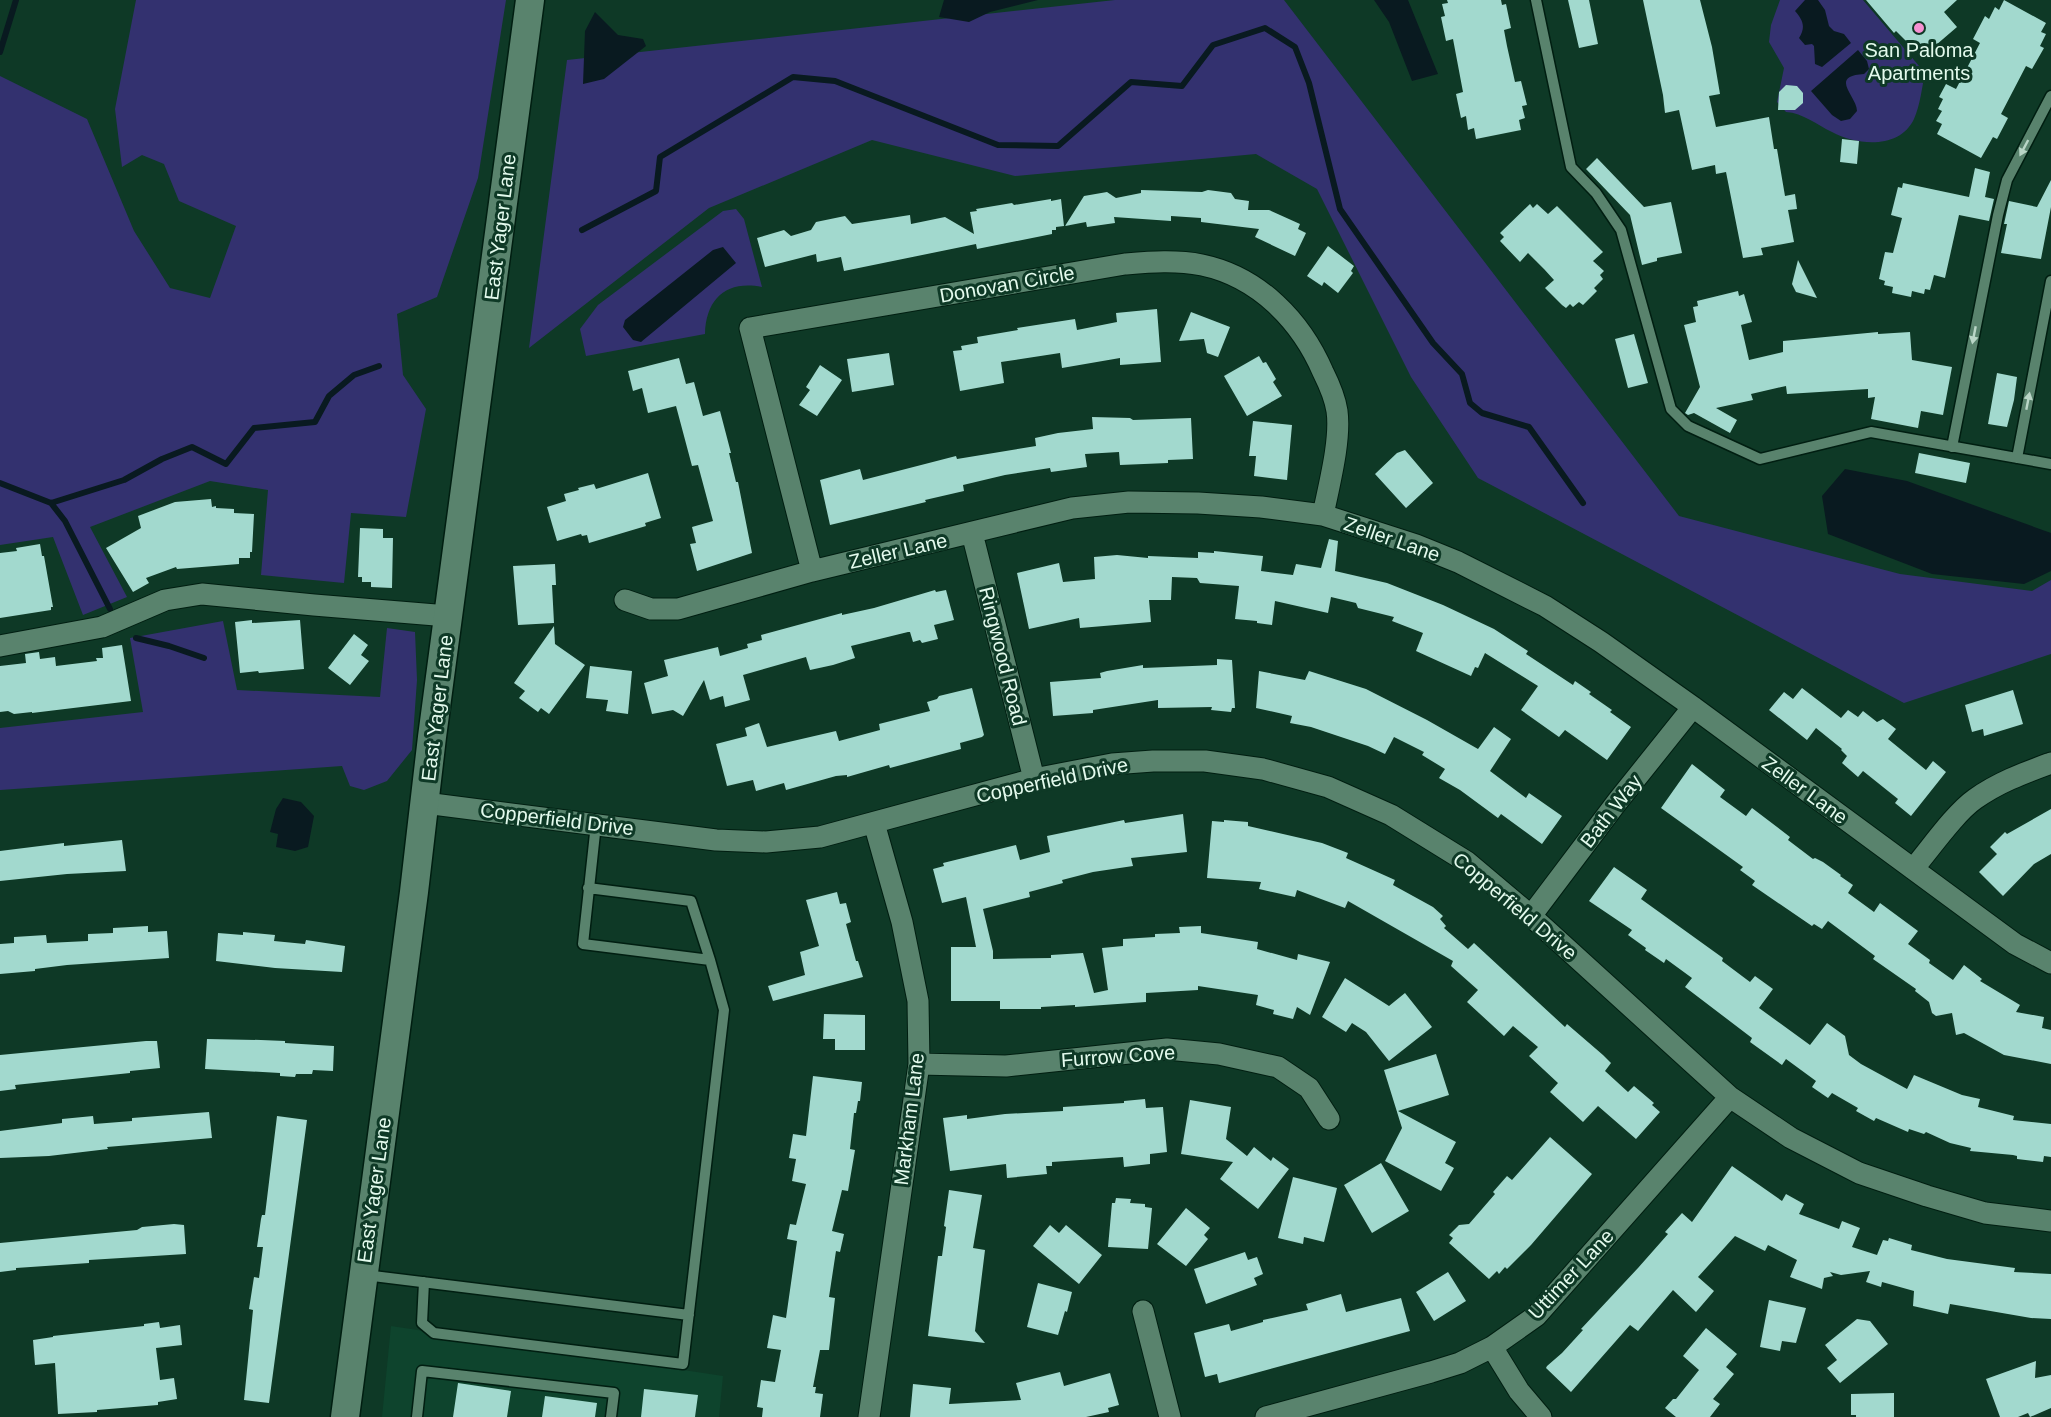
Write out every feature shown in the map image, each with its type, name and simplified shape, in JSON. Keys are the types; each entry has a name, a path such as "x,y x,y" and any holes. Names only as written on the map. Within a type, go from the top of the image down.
{"street":[{"name":"East Yager Lane","path":"345,1417 530,0"},
{"name":"Donovan Circle","path":"812,571 750,328 1125,264 1166,261 1203,265 1239,278 1265,294 1288,316 1306,338 1328,383 1337,411 1336,446 1323,515"},
{"name":"Zeller Lane","path":"625,600 651,609 678,609 812,571 1072,508 1130,502 1198,503 1261,507 1323,515 1416,545 1458,562 1545,606 1693,707 2015,944 2051,963"},
{"name":"Ringwood Road","path":"972,533 1034,779"},
{"path":"0,646 102,627 165,600 202,594 315,606 448,616"},
{"name":"Bath Way","path":"1531,915 1693,707"},
{"name":"Copperfield Drive","path":"425,803 716,840 766,842 820,837 1034,779 1112,764 1205,761 1263,769 1328,787 1391,815 1467,862 1531,915 1730,1097 1791,1138 1858,1173 1927,1196 1985,1213 2051,1221"},
{"path":"1913,869 1973,800 2011,777 2051,763"},
{"name":"Markham Lane","path":"869,1417 919,1064 918,1000 902,922 874,823"},
{"name":"Furrow Cove","path":"919,1064 1006,1066 1167,1049 1219,1054 1278,1067 1310,1088 1329,1119"},
{"name":"Uttimer Lane","path":"1266,1417 1431,1372 1460,1363 1492,1347 1536,1316 1730,1097"},
{"path":"1143,1311 1170,1417"},
{"path":"1492,1347 1520,1392 1541,1417"}],"lane":[{"path":"1536,0 1571,167 1596,193 1621,230 1671,409 1689,426 1760,459 1871,432 2051,464"},
{"path":"1952,447 1998,214 2007,180 2051,96"},
{"path":"2017,458 2051,281"},
{"path":"596,824 583,944 710,960"},
{"path":"424,1282 422,1323 434,1333 683,1364 724,1010 691,901 588,888"},
{"path":"362,1275 689,1316"},
{"path":"417,1417 422,1371 614,1393 612,1417"}],"shaded area":[{"path":"136,0 506,0 478,178 437,297 397,314 403,375 426,409 406,517 351,513 344,583 261,575 268,490 210,481 90,527 127,597 83,615 53,537 0,545 0,76 87,119 134,231 170,288 210,298 236,226 179,201 164,164 142,155 122,167 115,109"},
{"path":"944,0 1038,0 990,12 969,22 939,17"},
{"path":"1115,0 1284,0 1679,516 1900,574 2032,591 2051,580 2051,654 1904,703 1478,478 1411,377 1317,189 1256,154 1015,176 872,140 709,208 529,348 567,60"},
{"path":"1374,0 1408,0 1438,74 1412,81 1389,22"},
{"path":"1780,0 1863,0 1925,73 1918,108 1908,129 1889,140 1866,142 1842,137 1804,117 1786,112 1777,102 1784,68 1769,42 1771,25"},
{"path":"1805,0 1818,0 1825,10 1829,26 1834,31 1844,34 1851,43 1822,67 1815,64 1814,46 1805,45 1799,38 1803,24 1795,11"},
{"path":"595,12 618,35 643,39 646,46 604,79 583,84 585,31"},
{"path":"1858,50 1867,61 1869,69 1864,74 1848,79 1847,88 1857,111 1850,119 1841,121 1832,115 1811,91"},
{"path":"736,209 744,219 762,287 738,286 721,294 709,310 705,334 586,356 580,329 598,305 723,211"},
{"path":"723,247 736,263 641,342 633,340 623,327 625,320 713,250"},
{"path":"1845,469 1907,481 2051,533 2051,571 2024,584 1932,574 1828,534 1822,496"},
{"path":"223,621 237,690 380,697 387,628 415,632 417,680 412,750 387,781 364,790 350,786 342,766 0,790 0,728 143,712 130,638"},
{"path":"283,798 301,802 314,816 308,847 295,851 276,847 278,834 270,832 276,809"},
{"path":"391,1326 723,1376 719,1417 382,1417"}],"building":[{"path":"1447,0 1501,0 1502,5 1506,4 1511,28 1504,30 1507,46 1515,82 1521,81 1527,105 1522,106 1525,118 1519,120 1521,130 1476,139 1474,128 1468,130 1466,116 1461,118 1456,94 1463,92 1453,39 1446,41 1441,17 1445,16 1442,4 1448,3"},
{"path":"1568,0 1589,0 1598,44 1579,48"},
{"path":"1643,0 1700,0 1712,47 1720,94 1709,96 1716,127 1769,117 1785,196 1795,194 1797,209 1788,210 1794,242 1761,248 1763,255 1743,258 1726,172 1716,174 1715,165 1692,170 1679,110 1665,113"},
{"name":"San Paloma Apartments","path":"1866,0 1957,0 1944,12 1957,27 1922,57 1896,31 1894,33"},
{"path":"2004,0 2046,23 2041,32 2046,34 2040,46 2044,48 2032,69 2026,66 2001,114 2008,118 1997,139 1993,137 1981,158 1937,134 1942,124 1936,121 1942,111 1938,109 1943,99 1939,97 1946,84 1956,89 1980,43 1973,39 1985,16 1989,19 1995,7 1999,10"},
{"path":"1786,85 1797,86 1803,93 1803,103 1795,110 1778,110 1779,92"},
{"path":"1842,139 1859,141 1857,164 1840,162"},
{"path":"1597,158 1644,207 1671,202 1682,253 1657,258 1657,261 1642,265 1630,215 1586,169"},
{"path":"1975,168 1990,172 1985,197 1994,199 1989,221 1959,215 1945,278 1934,275 1930,290 1925,289 1924,294 1912,291 1911,297 1892,293 1893,287 1884,285 1885,281 1879,279 1885,252 1893,253 1902,218 1891,215 1898,187 1902,188 1903,183 1969,197"},
{"path":"2051,180 2051,207 2041,259 2001,253 2009,201 2037,207"},
{"path":"1141,190 1202,192 1208,190 1231,193 1235,199 1249,201 1248,210 1269,210 1300,224 1298,229 1306,233 1295,256 1255,237 1259,229 1201,222 1201,218 1171,216 1171,221 1114,217 1115,223 1087,227 1086,222 1065,226 1084,196 1107,192 1116,198 1141,193"},
{"path":"1051,199 1051,201 1061,199 1064,226 1056,227 1056,230 1052,230 1052,234 977,249 976,244 844,271 841,257 817,262 816,254 765,267 757,238 784,230 791,236 811,230 816,222 845,216 852,224 910,215 911,224 945,217 974,234 970,212 977,211 976,209"},
{"path":"1530,204 1533,208 1537,204 1548,214 1557,206 1603,252 1593,261 1604,271 1600,275 1603,279 1594,288 1597,291 1583,305 1579,302 1573,307 1570,304 1566,308 1562,305 1545,288 1554,280 1544,269 1528,253 1520,262 1500,241 1504,237 1500,233"},
{"path":"1328,246 1354,266 1351,271 1353,273 1338,293 1324,282 1322,286 1307,276"},
{"path":"1798,260 1817,298 1796,292 1792,284"},
{"path":"1738,291 1739,296 1744,294 1752,322 1741,325 1749,360 1783,352 1783,341 1878,332 1878,334 1910,332 1912,360 1952,367 1943,415 1921,411 1918,428 1871,419 1875,397 1868,398 1868,389 1787,394 1786,386 1751,394 1753,400 1716,408 1737,420 1730,433 1694,413 1688,415 1685,413 1700,387 1684,325 1696,322 1693,307 1698,306 1697,301"},
{"path":"1157,309 1161,362 1120,365 1120,358 1062,368 1060,353 1001,362 1004,383 960,391 953,351 962,350 961,346 978,343 977,337 1075,319 1077,330 1117,322 1116,313"},
{"path":"1191,312 1230,327 1218,357 1207,353 1204,339 1179,341"},
{"path":"1634,334 1648,383 1628,388 1615,339"},
{"path":"889,353 894,385 852,392 847,359"},
{"path":"1259,356 1263,363 1266,362 1276,379 1273,382 1282,396 1247,416 1224,376"},
{"path":"679,358 686,384 694,382 703,416 720,411 736,482 738,482 752,553 697,571 690,544 696,543 692,527 713,521 698,465 692,466 676,406 648,413 642,388 633,391 628,371"},
{"path":"820,365 842,380 817,416 799,405 810,390 806,387"},
{"path":"1997,373 2017,377 2007,427 1988,424"},
{"path":"1092,417 1133,420 1191,418 1193,459 1168,460 1168,463 1120,465 1119,452 1085,454 1087,467 1051,472 1050,468 1005,475 963,485 964,491 925,500 926,502 830,525 820,480 860,469 863,480 956,456 957,459 1036,446 1035,438 1093,429"},
{"path":"1253,421 1292,425 1287,480 1254,476 1256,456 1249,456"},
{"path":"1405,450 1433,483 1406,508 1375,474 1397,453"},
{"path":"1919,453 1970,463 1966,483 1915,473"},
{"path":"648,473 661,518 645,523 646,526 589,543 587,535 582,536 581,534 557,541 547,507 566,501 564,494 594,484 596,489"},
{"path":"211,499 212,507 234,509 234,513 254,514 250,558 239,558 239,564 177,569 176,567 146,578 149,583 133,592 106,548 141,528 138,516 175,502"},
{"path":"360,528 383,529 383,538 393,538 392,588 371,587 371,582 362,582 362,577 358,577"},
{"path":"1329,539 1338,541 1335,571 1387,583 1443,605 1494,629 1528,651 1526,654 1573,685 1575,681 1591,692 1589,694 1631,727 1607,760 1565,730 1559,737 1521,710 1538,686 1485,653 1478,668 1475,667 1471,676 1416,651 1423,633 1392,621 1394,617 1358,608 1356,603 1331,597 1328,613 1275,601 1272,625 1257,623 1257,621 1235,619 1239,586 1200,583 1197,578 1172,577 1171,600 1149,600 1151,622 1080,628 1079,618 1029,629 1017,573 1059,563 1063,582 1095,579 1094,557 1117,555 1148,558 1148,556 1198,558 1198,552 1214,553 1214,551 1263,556 1261,571 1293,575 1296,564 1321,568"},
{"path":"40,544 53,607 51,610 0,618 0,553"},
{"path":"555,564 556,585 552,585 554,623 518,625 513,566"},
{"path":"935,590 936,592 946,590 954,620 934,625 938,639 922,643 920,640 913,642 908,632 851,646 855,658 833,665 810,670 806,657 743,675 750,700 725,707 723,696 710,700 704,680 683,716 673,710 652,714 644,683 668,676 664,660 718,647 720,656 748,648 747,644 762,640 761,635 842,613 842,615 874,608"},
{"path":"252,620 252,623 300,620 304,669 240,673 235,622"},
{"path":"554,626 555,644 585,665 549,714 541,708 538,712 519,698 525,691 514,683"},
{"path":"354,634 368,645 361,655 369,661 350,685 328,668"},
{"path":"122,645 131,701 32,713 0,712 0,666 26,663 25,654 39,652 40,659 55,657 56,666 97,661 96,658 103,658 102,648"},
{"path":"1217,659 1232,660 1235,708 1232,708 1231,712 1211,710 1212,707 1158,708 1158,700 1093,710 1093,713 1053,716 1050,682 1101,678 1100,673 1143,665 1143,668 1217,665"},
{"path":"590,666 632,671 628,714 606,711 608,700 586,698"},
{"path":"1259,671 1305,680 1309,671 1366,689 1478,749 1494,727 1511,739 1490,771 1526,798 1529,793 1562,816 1542,844 1501,814 1498,818 1460,790 1439,778 1445,769 1422,755 1424,752 1394,737 1385,754 1311,727 1290,723 1292,716 1256,708"},
{"path":"972,688 984,735 960,743 961,749 890,768 889,765 847,777 847,775 836,776 786,790 784,783 756,791 753,780 727,786 716,744 747,736 745,728 759,723 767,747 836,731 839,741 880,730 879,724 930,711 927,702 939,696"},
{"path":"1802,688 1841,718 1848,710 1858,717 1863,711 1877,722 1883,719 1896,729 1888,739 1926,770 1933,761 1946,772 1911,816 1895,803 1898,799 1863,771 1858,777 1842,763 1847,756 1842,749 1816,728 1807,740 1769,710 1784,692 1793,699"},
{"path":"2013,690 2023,724 1984,736 1983,729 1972,732 1965,705"},
{"path":"1692,764 1725,790 1720,797 1746,816 1752,808 1790,837 1788,840 1813,859 1823,862 1841,875 1853,885 1848,893 1874,912 1880,903 1918,931 1908,944 1930,960 1929,963 1953,980 1964,965 1982,979 1980,981 2020,1005 2016,1012 2044,1017 2042,1028 2051,1030 2051,1064 2004,1055 1964,1033 1956,1035 1952,1013 1936,1016 1932,1013 1929,1002 1915,991 1916,989 1873,959 1875,956 1828,921 1822,929 1814,924 1812,926 1752,885 1755,881 1740,870 1743,867 1661,808"},
{"path":"2051,809 2051,854 2034,864 2003,896 1979,872 1997,854 1990,847 2005,832 2007,834"},
{"path":"1183,814 1187,852 1131,858 1133,866 1093,872 1062,880 1063,883 1029,892 1030,897 983,909 993,959 1051,958 1051,955 1083,953 1094,993 1108,990 1102,948 1123,946 1123,939 1180,933 1179,927 1201,926 1201,933 1258,942 1257,949 1297,960 1298,954 1330,962 1310,1015 1297,1007 1293,1019 1273,1014 1274,1010 1256,1005 1258,995 1198,986 1198,990 1146,993 1146,1002 1075,1007 1075,1005 1041,1007 1041,1009 1000,1009 1000,1001 951,1001 951,947 976,947 966,897 942,903 933,869 944,866 943,863 1016,845 1020,860 1050,852 1047,836 1124,820 1125,823"},
{"path":"1224,820 1248,822 1248,826 1322,843 1348,853 1346,858 1395,880 1393,885 1433,907 1443,916 1440,919 1446,926 1444,928 1468,949 1474,943 1565,1027 1567,1024 1603,1055 1611,1063 1605,1071 1628,1092 1634,1086 1654,1103 1652,1105 1660,1112 1636,1139 1598,1106 1583,1122 1550,1092 1558,1083 1529,1056 1538,1047 1513,1026 1504,1036 1467,1002 1478,990 1451,966 1453,961 1348,901 1345,908 1297,890 1295,897 1259,889 1261,882 1207,878 1212,821 1224,822"},
{"path":"122,840 126,871 0,881 0,851 64,843 64,846"},
{"path":"1614,867 1647,890 1641,899 1723,958 1722,961 1750,982 1755,976 1773,989 1759,1008 1810,1045 1827,1023 1845,1036 1849,1055 1907,1089 1914,1075 1962,1095 1980,1099 1978,1107 2014,1116 2013,1120 2051,1124 2051,1157 2044,1156 2043,1162 2017,1159 2017,1156 2013,1155 1970,1151 1971,1148 1950,1143 1926,1132 1924,1134 1909,1129 1908,1132 1876,1118 1874,1121 1856,1111 1858,1108 1832,1093 1828,1098 1812,1087 1816,1081 1786,1059 1782,1065 1750,1042 1752,1038 1685,987 1692,978 1666,959 1664,963 1645,950 1646,948 1628,935 1632,930 1589,901"},
{"path":"837,892 840,904 846,903 851,922 846,924 863,977 773,1001 768,986 805,975 800,952 819,946 806,900"},
{"path":"148,926 148,932 167,931 169,958 67,965 0,974 0,944 14,943 14,937 46,935 47,943 88,941 88,934 113,933 113,928"},
{"path":"243,932 275,935 274,941 305,944 306,940 345,946 342,972 275,968 216,961 218,933 243,935"},
{"path":"1345,978 1389,1006 1405,993 1432,1027 1389,1061 1366,1032 1352,1023 1346,1032 1322,1017"},
{"path":"824,1014 865,1015 865,1050 835,1050 835,1039 823,1039"},
{"path":"207,1039 285,1041 285,1043 334,1046 333,1071 313,1070 312,1074 296,1074 295,1077 280,1076 280,1073 205,1069"},
{"path":"157,1041 160,1068 15,1085 16,1089 0,1091 0,1055"},
{"path":"1436,1054 1449,1095 1398,1111 1456,1142 1445,1163 1454,1168 1441,1191 1385,1161 1402,1128 1384,1070"},
{"path":"813,1076 862,1082 860,1101 854,1113 850,1149 855,1150 848,1191 842,1190 832,1231 844,1234 840,1252 836,1251 829,1297 835,1298 829,1350 820,1350 813,1387 816,1387 815,1393 823,1394 820,1417 762,1417 763,1408 757,1407 761,1380 775,1382 781,1350 767,1348 773,1315 786,1318 797,1241 787,1239 790,1224 796,1225 806,1184 792,1181 796,1159 789,1158 793,1134 806,1136"},
{"path":"1145,1099 1146,1108 1163,1107 1167,1152 1150,1154 1150,1164 1124,1167 1123,1157 1052,1162 1052,1166 1046,1166 1047,1174 1007,1178 1006,1164 950,1171 943,1118 967,1115 967,1119 1005,1114 1063,1111 1063,1107 1124,1103 1124,1101"},
{"path":"1190,1100 1231,1107 1226,1139 1247,1156 1254,1147 1271,1161 1273,1157 1289,1169 1258,1209 1220,1179 1233,1162 1181,1154"},
{"path":"209,1112 212,1138 107,1147 108,1149 49,1156 0,1158 0,1131 62,1123 62,1119 93,1116 94,1124 132,1121 132,1118"},
{"path":"277,1116 307,1120 269,1403 244,1400 253,1310 249,1309 254,1277 259,1278 263,1247 257,1247 262,1215 265,1215"},
{"path":"1550,1137 1592,1174 1531,1245 1507,1269 1505,1267 1499,1274 1497,1271 1489,1279 1449,1243 1453,1238 1449,1235 1459,1225 1469,1224 1507,1176 1512,1180"},
{"path":"1381,1163 1409,1211 1372,1233 1344,1185"},
{"path":"1732,1166 1782,1201 1786,1194 1804,1204 1799,1214 1839,1229 1842,1221 1860,1228 1852,1247 1877,1255 1883,1240 1888,1241 1889,1238 1912,1245 1911,1250 1947,1259 2015,1268 2014,1272 2051,1274 2051,1319 2031,1318 1950,1304 1948,1314 1913,1306 1914,1291 1882,1282 1881,1287 1866,1282 1870,1271 1841,1275 1830,1272 1833,1276 1824,1278 1822,1289 1790,1277 1797,1260 1768,1245 1765,1251 1735,1236 1698,1277 1714,1291 1696,1312 1673,1290 1638,1331 1630,1325 1571,1392 1546,1368 1547,1366 1562,1353 1668,1234 1665,1232 1682,1213 1692,1222"},
{"path":"1293,1177 1337,1188 1324,1242 1304,1237 1303,1244 1278,1238"},
{"path":"949,1190 982,1195 973,1248 985,1250 975,1331 985,1343 928,1336 938,1256 942,1256"},
{"path":"1116,1198 1131,1199 1130,1203 1145,1204 1145,1207 1152,1208 1148,1249 1108,1247 1112,1203 1115,1203"},
{"path":"1186,1208 1210,1228 1204,1235 1208,1239 1186,1266 1157,1244"},
{"path":"184,1225 186,1254 89,1260 89,1263 16,1268 16,1270 0,1272 0,1243 137,1230 142,1227"},
{"path":"1050,1225 1059,1233 1066,1225 1102,1255 1079,1284 1033,1246"},
{"path":"1245,1252 1248,1260 1257,1257 1263,1274 1254,1278 1257,1285 1206,1304 1194,1269"},
{"path":"1448,1272 1466,1301 1434,1321 1416,1292"},
{"path":"1038,1283 1072,1292 1058,1335 1027,1327"},
{"path":"1341,1294 1346,1312 1401,1298 1410,1331 1219,1383 1217,1374 1205,1377 1194,1333 1229,1324 1231,1331 1263,1322 1263,1320 1308,1310 1306,1304"},
{"path":"1769,1300 1806,1308 1796,1343 1782,1341 1780,1351 1760,1347"},
{"path":"1857,1319 1870,1321 1888,1344 1840,1383 1827,1368 1837,1360 1825,1345"},
{"path":"159,1322 160,1328 180,1325 182,1345 156,1348 160,1380 174,1378 177,1399 158,1402 158,1405 58,1414 55,1363 35,1365 33,1340 144,1326 144,1324"},
{"path":"1706,1328 1737,1354 1726,1367 1734,1374 1713,1399 1720,1404 1710,1417 1676,1417 1665,1408 1673,1399 1676,1399 1699,1370 1683,1356"},
{"path":"2036,1361 2035,1378 2051,1375 2051,1408 2030,1417 2028,1413 2018,1417 2000,1417 1986,1379"},
{"path":"1060,1372 1064,1386 1110,1373 1119,1405 1108,1408 1109,1412 1086,1417 910,1417 913,1384 951,1388 949,1404 1021,1400 1016,1383"},
{"path":"458,1383 511,1391 507,1417 453,1417"},
{"path":"644,1389 698,1395 695,1417 641,1417"},
{"path":"1894,1393 1894,1417 1851,1415 1851,1394"},
{"path":"545,1396 597,1403 595,1417 542,1417"}],"waterway":[{"path":"0,52 16,0"},
{"path":"582,230 656,191 660,157 793,77 835,81 998,145 1058,146 1131,82 1182,86 1213,45 1265,28 1295,47 1309,83 1340,209 1433,343 1462,374 1470,403 1482,413 1529,427 1583,503"},
{"path":"0,483 51,503 124,480 162,459 192,447 226,464 254,428 315,422 329,396 354,375 379,366"},
{"path":"51,503 65,521 110,609"},
{"path":"136,638 204,658"}],"place":[{"name":"San Paloma Apartments","path":"1919,28"}]}
